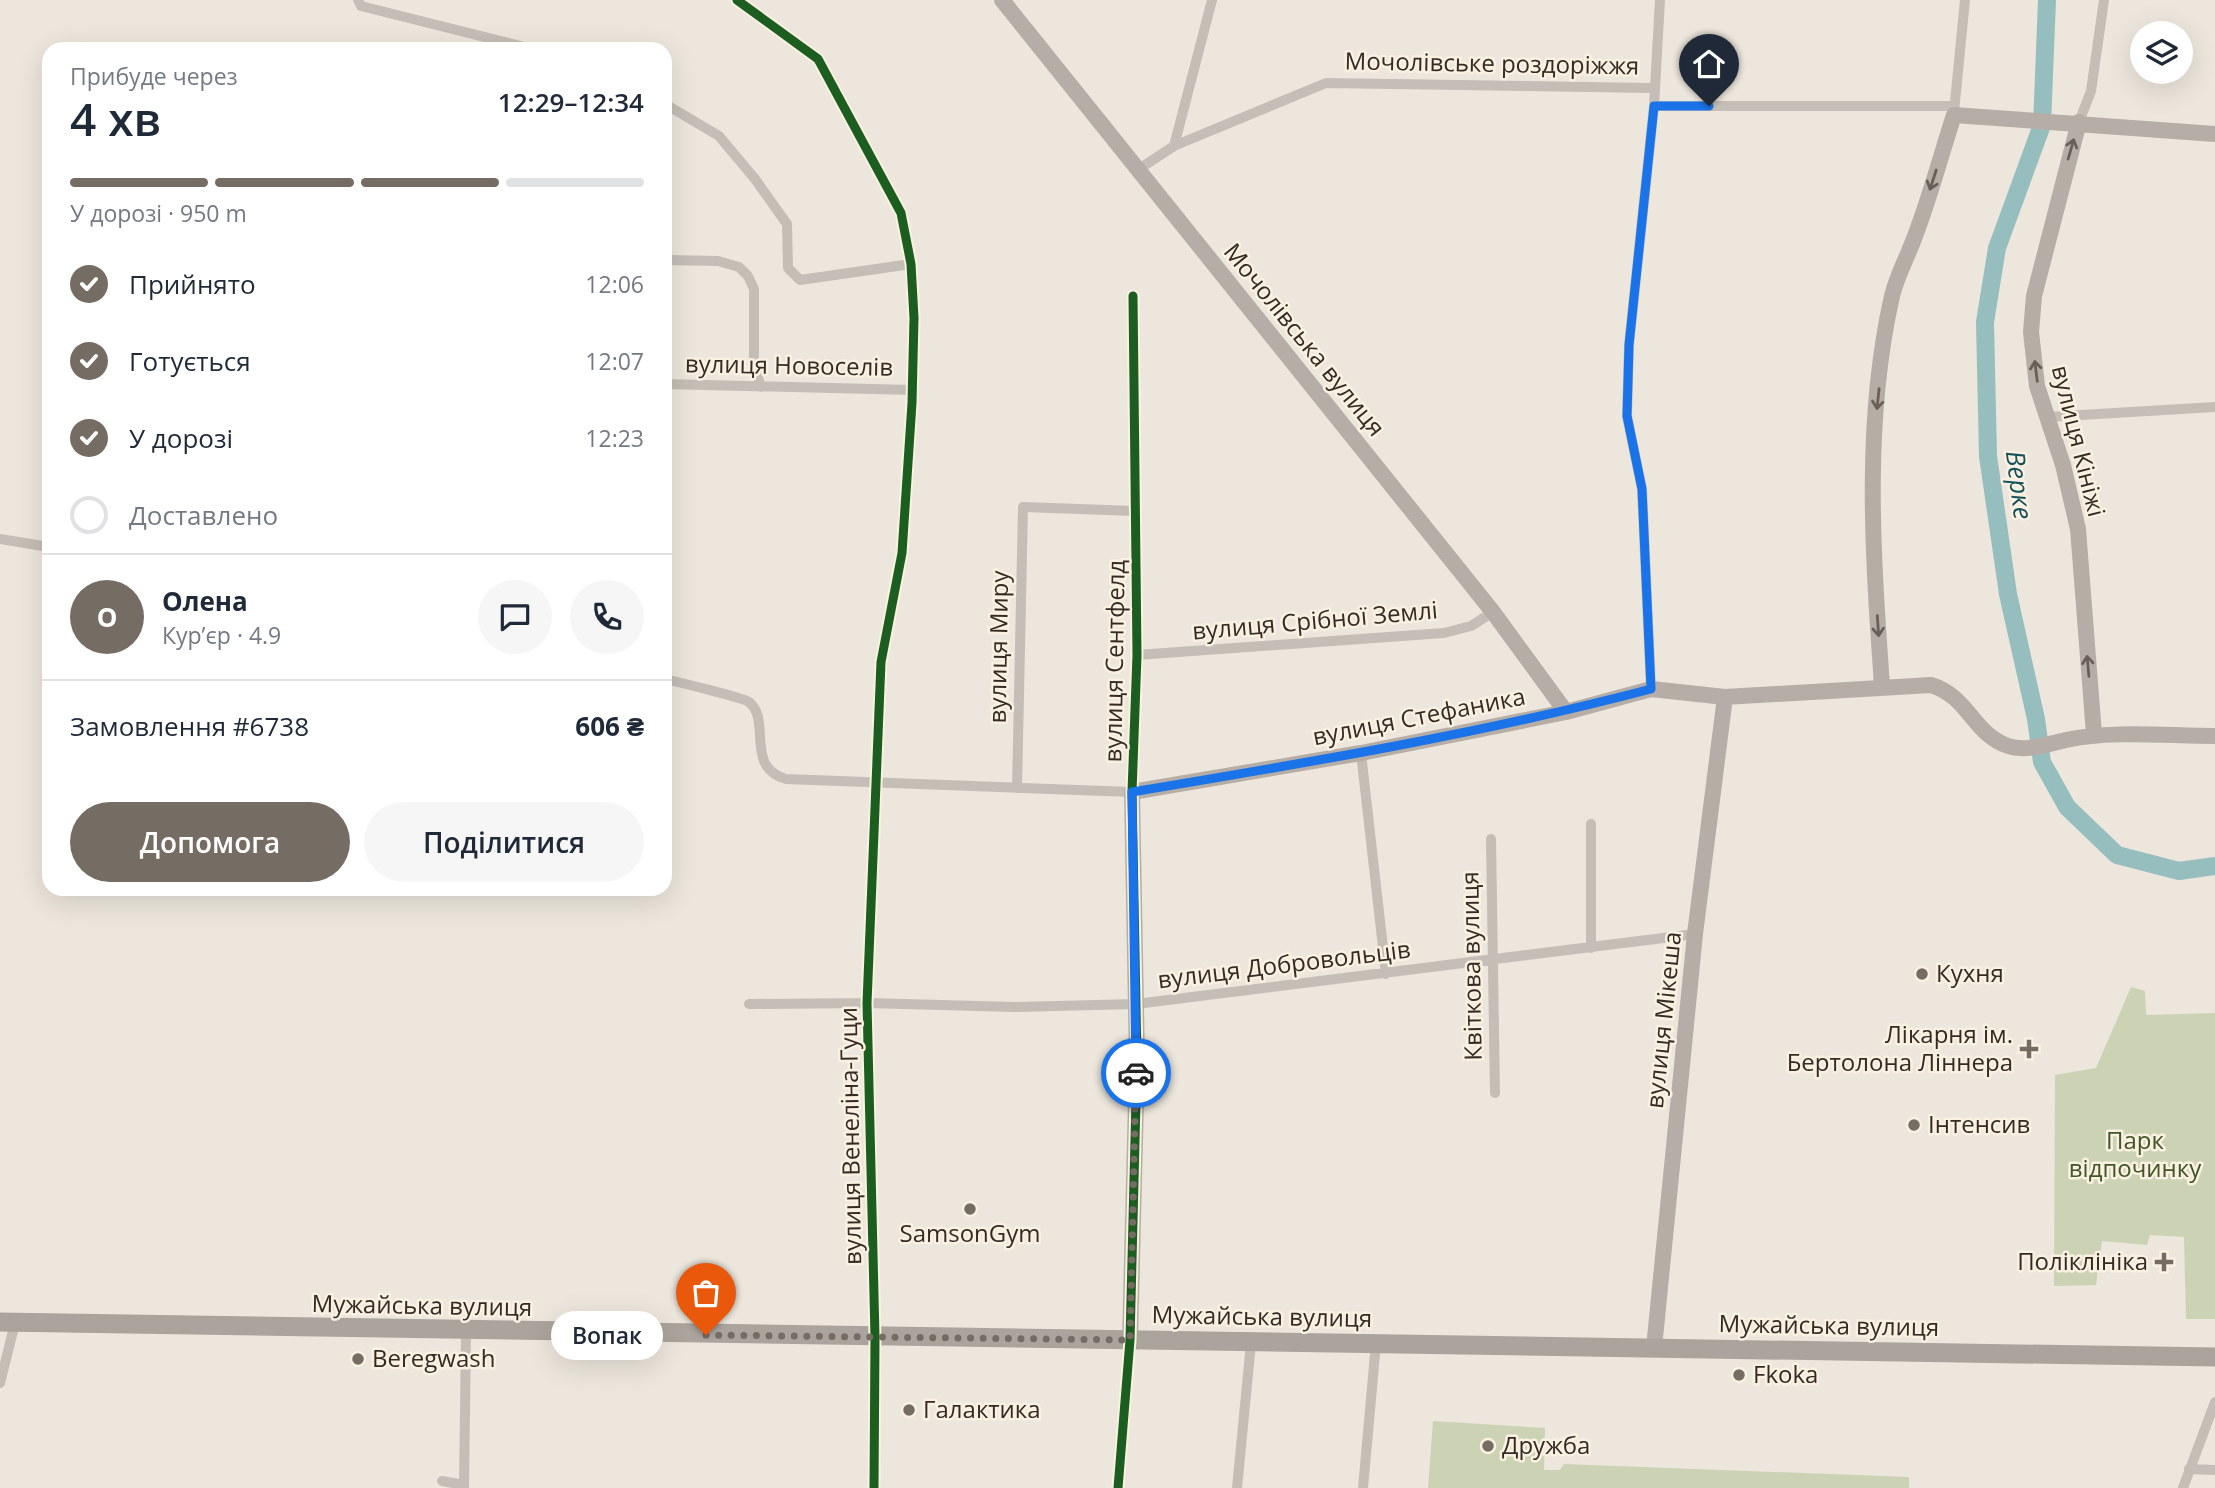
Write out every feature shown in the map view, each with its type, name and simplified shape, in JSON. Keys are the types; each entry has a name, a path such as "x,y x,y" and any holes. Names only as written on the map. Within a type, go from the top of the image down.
{"highway":[{"name":"Мужайська вулиця","path":"7,1322 2215,1357"}],"street":[{"path":"358,0 361,6 505,42"},
{"name":"вулиця Венеліна-Гуци","path":"737,0 818,59 901,213 911,264 914,318 912,390 902,553 881,662 879,783 867,1003 875,1337 874,1488"},
{"name":"Мочолівська вулиця","path":"1002,0 1493,612 1566,712"},
{"path":"1174,146 1212,0"},
{"path":"1651,689 1642,489 1627,416 1629,345 1654,106 1660,0"},
{"path":"1882,686 1874,576 1871,458 1884,342 1893,293 1916,234 1954,110 1965,0"},
{"name":"вулиця Кініжі","path":"2094,734 2078,530 2063,465 2037,386 2031,332 2034,296 2079,122 2091,91 2104,0"},
{"name":"Мочолівське роздоріжжя","path":"1139,169 1174,146 1326,83 1653,88"},
{"name":"Мочолівське роздоріжжя","path":"1654,106 1954,110"},
{"path":"672,108 719,136 755,179 787,224 788,268 800,280 911,264"},
{"path":"1954,110 2050,124 2079,122 2215,134"},
{"path":"672,260 718,261 739,267 748,276 754,289 754,366 761,387"},
{"name":"вулиця Сентфелд","path":"1118,1488 1130,1340 1136,1004 1132,792 1137,655 1133,296"},
{"name":"вулиця Новоселів","path":"672,384 912,390"},
{"path":"2047,417 2215,407"},
{"name":"вулиця Миру","path":"1017,788 1023,507 1135,511"},
{"path":"0,539 42,546"},
{"name":"вулиця Срібної Землі","path":"1137,655 1444,633 1471,626 1493,612"},
{"name":"вулиця Стефаника","path":"672,680 746,699 756,709 761,752 767,768 776,776 879,783 1132,792 1361,753 1566,712 1651,689 1724,697 1931,685 1947,690 1996,740 2010,747 2038,746 2094,734 2215,736"},
{"name":"вулиця Мікеша","path":"1654,1348 1695,934 1724,697"},
{"path":"1361,753 1386,974"},
{"path":"1591,824 1591,947"},
{"name":"Квіткова вулиця","path":"1491,839 1495,1093"},
{"name":"вулиця Добровольців","path":"749,1004 867,1003 1015,1007 1136,1004 1695,934"},
{"path":"0,1384 7,1322"},
{"path":"442,1481 464,1486 466,1331"},
{"path":"1237,1488 1251,1343"},
{"path":"1363,1488 1376,1343"},
{"path":"2183,1488 2215,1402"},
{"path":"2189,1469 2215,1469"}],"green space":[{"name":"Парк відпочинку","path":"2131,987 2145,991 2146,1015 2215,1013 2215,1319 2186,1319 2184,1237 2150,1235 2147,1245 2102,1241 2096,1285 2054,1286 2055,1075 2096,1068"},
{"name":"Дружба","path":"1433,1421 1545,1428 1544,1470 1560,1470 1564,1464 1909,1477 1909,1488 1428,1488"}],"waterway":[{"name":"Верке","path":"2047,0 2042,125 1997,248 1985,322 1988,456 2008,594 2036,719 2042,762 2067,807 2117,855 2179,871 2215,866"}],"cycle path":[{"path":"737,0 818,59 901,213 911,264 914,318 912,403 902,553 881,662 867,1003 875,1337 874,1488"},
{"path":"1118,1488 1130,1340 1137,1061 1132,792 1137,655 1133,296"}],"way so far":[{"path":"706,1335 1130,1340 1136,1073"}],"place":[{"name":"Кухня","path":"1922,974"},
{"name":"Лікарня ім. Бертолона Ліннера","path":"2029,1049"},
{"name":"Інтенсив","path":"1914,1125"},
{"name":"SamsonGym","path":"970,1209"},
{"name":"Поліклініка","path":"2164,1262"},
{"name":"Вопак","path":"706,1335"},
{"name":"Beregwash","path":"358,1359"},
{"name":"Fkoka","path":"1739,1375"},
{"name":"Галактика","path":"909,1410"},
{"name":"Дружба","path":"1488,1446"}],"route":[{"path":"1136,1073 1132,792 1361,753 1566,712 1651,689 1651,649 1643,577 1642,489 1627,416 1629,345 1654,106 1709,106"}]}
